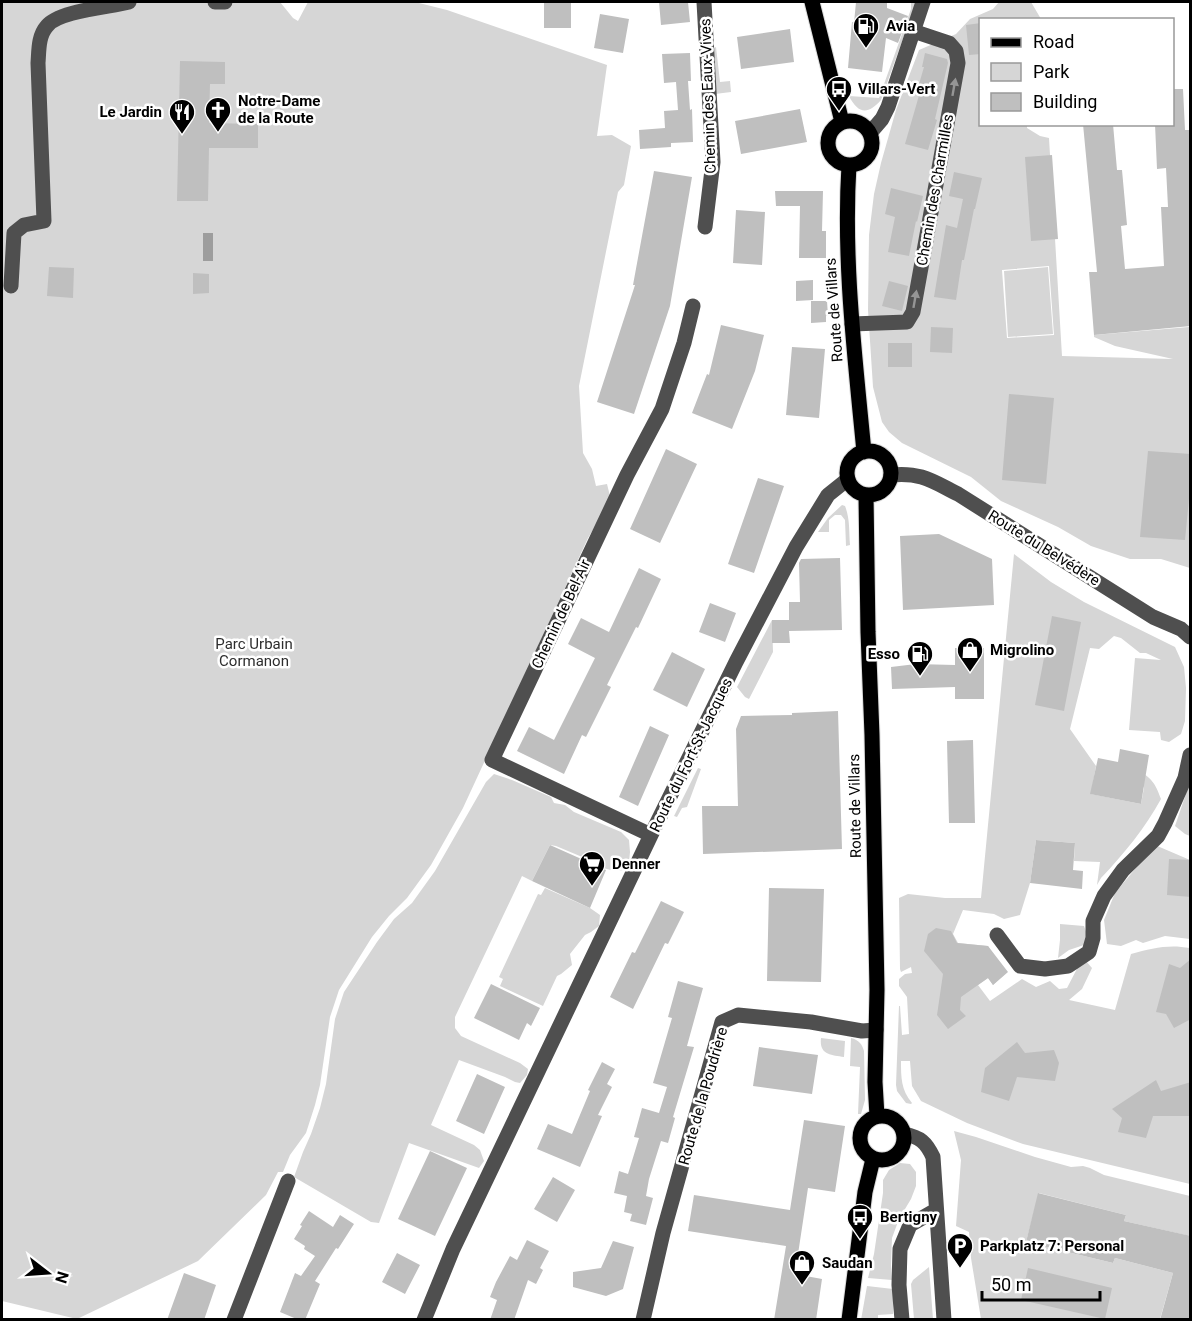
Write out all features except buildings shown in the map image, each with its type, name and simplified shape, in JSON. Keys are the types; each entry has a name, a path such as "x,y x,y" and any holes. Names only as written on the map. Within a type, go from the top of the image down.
{"main road":[{"path":"812,2 842,122"},
{"path":"842,122 861,123 870,133 872,148 869,155 856,164 842,164 835,159 828,147 831,132 842,122"},
{"name":"Route de Villars","path":"849,165 847,239 864,452"},
{"path":"874,452 884,457 890,465 891,475 889,482 880,493 866,495 854,490 848,479 847,470 856,455 874,452"},
{"name":"Route de Villars","path":"866,495 877,990 875,1082 877,1116"},
{"path":"877,1116 886,1116 895,1120 901,1126 904,1134 902,1147 897,1155 887,1160 873,1159 865,1153 860,1142 862,1128 867,1121 877,1116"},
{"path":"849,1320 866,1192 873,1159"}],"street":[{"path":"11,286 14,232 24,225 44,220 38,63 40,39 47,25 55,19 129,2"},
{"path":"215,2 225,2"},
{"name":"Chemin des Eaux-Vives","path":"704,2 714,162 705,227"},
{"path":"870,133 882,120 888,107 923,2"},
{"name":"Chemin des Charmilles","path":"852,324 907,322 913,312 958,63 956,51 949,43 913,31"},
{"name":"Chemin de Bel-Air","path":"651,835 492,760 627,475 662,408 684,343 693,306"},
{"name":"Route du Belvédère","path":"891,475 908,474 924,477 958,494 1153,617 1181,629 1191,637"},
{"name":"Route du Fort-St-Jacques","path":"424,1320 453,1249 736,662 796,548 828,495 848,479"},
{"path":"997,934 1020,966 1045,969 1068,966 1089,952 1094,938 1093,921 1104,896 1123,870 1158,836 1179,793 1191,756"},
{"name":"Route de la Poudrière","path":"642,1320 663,1233 722,1022 738,1015 810,1022 862,1031 876,1030"},
{"path":"904,1134 917,1137 928,1147 933,1157 944,1320"},
{"path":"234,1320 288,1181"},
{"path":"902,1320 899,1285 900,1249 910,1225 936,1210"}],"green space":[{"name":"Parc Urbain Cormanon","path":"2,2 280,2 298,21 308,2 415,2 447,10 607,65 597,136 612,135 631,146 624,185 618,192 579,386 583,453 592,469 596,486 607,484 610,496 588,538 463,808 431,865 407,898 372,937 339,990 330,1017 320,1085 306,1133 290,1155 283,1172 278,1172 266,1195 198,1261 77,1319 2,1301"},
{"path":"911,2 916,2 881,100 868,110 860,109 849,96 879,98 911,9"},
{"path":"999,2 1031,2 1040,18 979,18 979,126 1027,126 1040,136 1049,138 1062,356 1173,359 1115,346 1094,335 1189,327 1190,568 1161,559 1130,559 1091,546 1058,527 1001,501 971,477 902,443 889,432 882,422 873,387 868,310 869,235 874,194 896,110 919,50 956,34 970,19 993,9","holes":["1049,266 1054,335 1007,338 1002,270"]},
{"path":"716,47 720,82 730,81 731,92 715,94 714,48"},
{"path":"1048,267 1053,334 1008,337 1004,271"},
{"path":"842,505 847,511 849,525 850,545 846,546 845,520 841,515 835,515 829,520 829,532 818,532 828,518"},
{"path":"1014,554 1051,582 1084,602 1175,647 1184,667 1185,721 1181,734 1169,742 1161,740 1160,732 1129,730 1135,658 1161,660 1146,653 1140,653 1121,638 1114,636 1099,649 1090,648 1070,729 1096,766 1091,794 1141,804 1144,788 1136,769 1152,781 1161,799 1141,830 1097,885 1100,862 1074,861 1075,843 1036,840 1030,883 1020,915 1004,919 994,914 963,910 953,934 958,943 988,946 1005,974 993,985 988,978 978,985 990,1001 1022,979 1036,987 1050,981 1059,989 1067,988 1080,963 1085,960 1092,968 1082,989 1069,1000 1115,1010 1131,954 1160,947 1190,948 1190,1184 1023,1144 967,1123 921,1101 912,1086 910,1061 901,1061 901,1072 902,1083 912,1103 906,1103 897,1091 899,1006 902,1035 909,1034 907,997 899,986 899,979 905,974 912,973 911,967 901,972 900,969 899,898 908,894 945,898 981,898"},
{"path":"772,620 773,652 749,699 737,687"},
{"path":"698,768 701,769 687,807 682,808 677,817 674,816"},
{"path":"494,774 551,797 554,803 565,805 574,812 621,832 629,840 629,862 625,870 614,871 550,845 532,881 522,876 455,1017 455,1028 461,1036 520,1063 528,1069 527,1075 520,1083 515,1082 459,1060 431,1125 474,1145 480,1150 484,1161 479,1168 409,1143 379,1223 371,1222 294,1177 320,1108 326,1084 335,1019 344,992 394,919 412,903 435,871 486,782"},
{"path":"1190,782 1190,836 1175,826"},
{"path":"1155,845 1190,860 1190,939 1165,936 1143,943 1136,940 1121,946 1107,944 1104,920 1115,893"},
{"path":"545,888 590,908 600,915 599,926 585,935 570,954 572,965 557,976 543,1006 500,986 503,979 499,977 538,894 541,895"},
{"path":"1060,924 1084,926 1090,943 1069,950 1058,958"},
{"path":"821,1038 845,1041 844,1057 830,1055 824,1051"},
{"path":"851,1038 860,1043 864,1051 865,1100 861,1114 858,1114 860,1067 850,1066"},
{"path":"954,1131 1071,1167 1083,1166 1104,1175 1190,1196 1190,1236 1124,1221 1126,1215 1039,1193 1026,1242 1113,1263 1115,1258 1173,1273 1160,1319 981,1319 969,1232 956,1226 961,1160"},
{"path":"900,1163 910,1164 916,1172 916,1186 892,1238 892,1280 868,1278 874,1254 883,1180 889,1170"},
{"path":"929,1267 933,1319 914,1319 911,1284"},
{"path":"867,1286 893,1289 893,1314 878,1315 878,1319 861,1320"}],"shaded area":[{"path":"203,233 213,233 213,261 203,261"}],"place":[{"name":"Avia","path":"866,49"},
{"name":"Villars-Vert","path":"839,112"},
{"name":"Notre-Dame de la Route","path":"218,133"},
{"name":"Le Jardin","path":"182,135"},
{"name":"Migrolino","path":"970,673"},
{"name":"Esso","path":"920,677"},
{"name":"Denner","path":"592,887"},
{"name":"Bertigny","path":"860,1240"},
{"name":"Parkplatz 7: Personal","path":"960,1269"},
{"name":"Saudan","path":"802,1286"}]}
